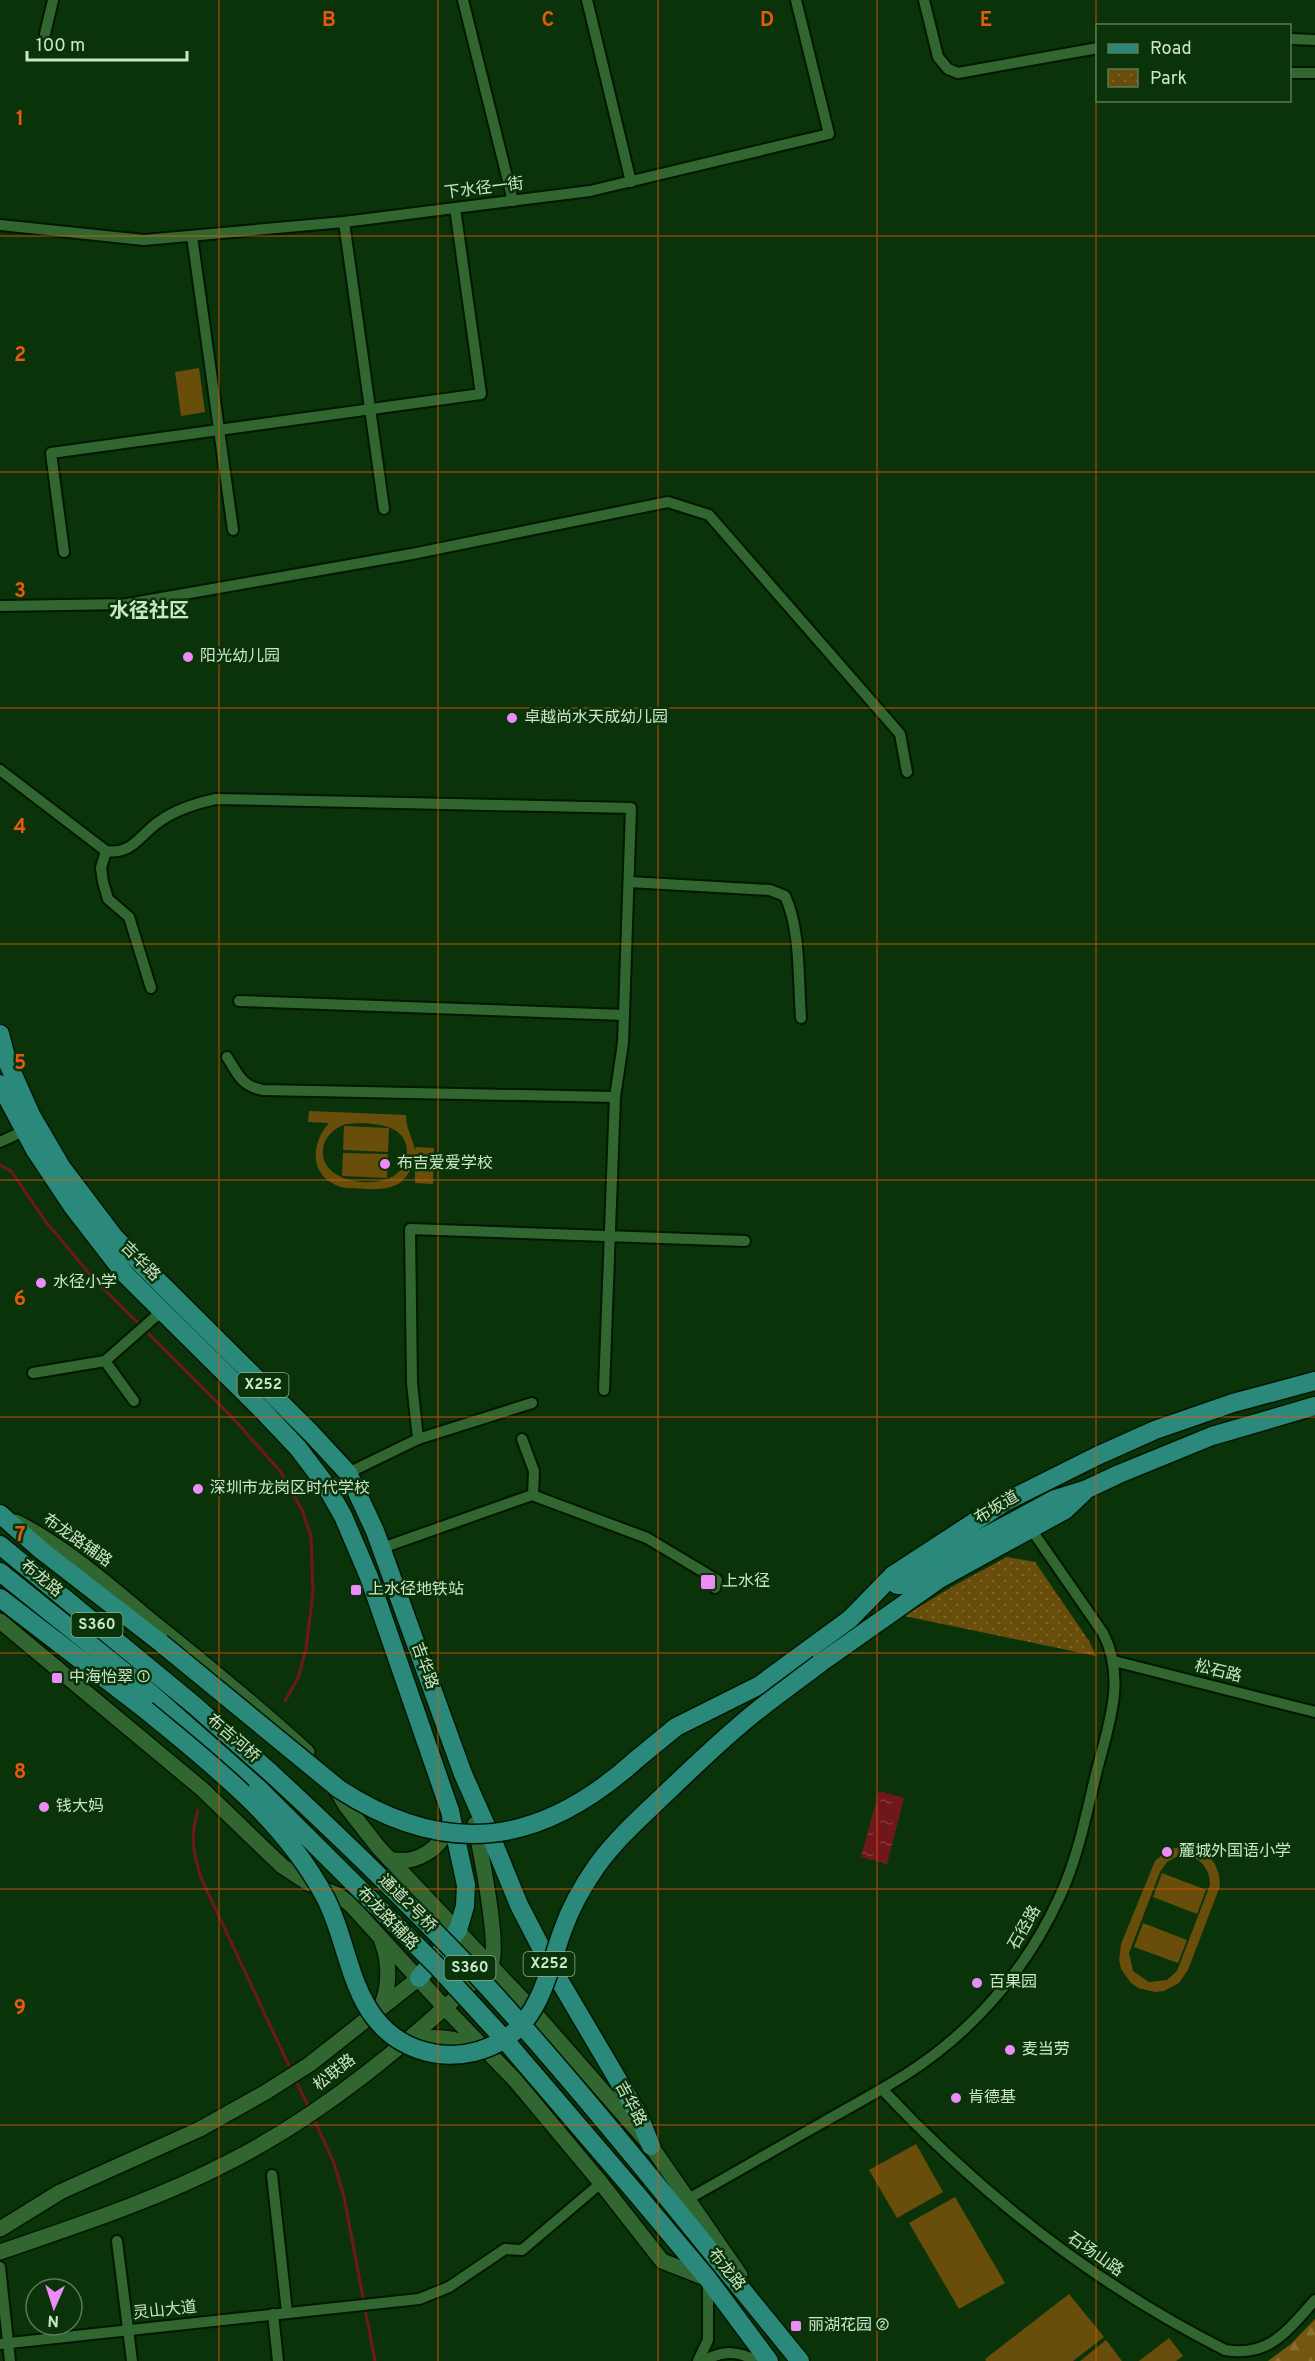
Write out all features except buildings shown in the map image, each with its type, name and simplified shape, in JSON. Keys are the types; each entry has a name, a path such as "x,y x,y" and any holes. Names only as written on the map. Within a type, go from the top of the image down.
{"main road":[{"name":"吉华路","path":"0,1034 31,1128 73,1207 124,1273 298,1448 334,1500 361,1557 450,1811 466,1886 465,1906 458,1930 419,1978"},
{"name":"吉华路","path":"0,1084 116,1238 348,1473 368,1512 382,1548 463,1774 530,1929 638,2114 651,2146 788,2345"},
{"name":"布坂道","path":"0,1514 41,1551 161,1643 339,1789 368,1808 418,1827 451,1833 488,1833 534,1824 567,1811 595,1794 676,1727 760,1685 1005,1502 1155,1430 1233,1403 1315,1381"},
{"name":"布坂道","path":"898,1580 945,1558 1042,1505 1087,1489 1212,1436 1315,1406"},
{"path":"0,1598 146,1710 242,1794 292,1845 315,1879 333,1912 359,1990 381,2025 408,2044 437,2056 471,2054 510,2036 522,2024 541,1994 567,1920 596,1867 629,1828 726,1738 819,1664 940,1578 1065,1510 1087,1489"},
{"name":"布龙路辅路","path":"0,1514 49,1539 71,1556 274,1722 320,1764 346,1806 389,1859 491,1965 651,2146"},
{"name":"布龙路","path":"0,1545 194,1705"},
{"name":"布龙路","path":"0,1572 182,1719"},
{"name":"布龙路辅路","path":"0,1621 202,1789 282,1866 308,1882 344,1899 515,2080 601,2183 662,2261 708,2279"},
{"name":"布吉河桥","path":"194,1705 271,1773"},
{"name":"布吉河桥","path":"182,1719 258,1788"},
{"name":"通道2号桥","path":"271,1773 359,1856 469,1968 550,2057 652,2179"},
{"path":"463,1774 476,1826 493,1935 494,1955 491,1965"},
{"name":"通道2号桥","path":"258,1788 436,1965 504,2039 635,2192"},
{"path":"389,1859 412,1860 435,1847 447,1831 450,1811"},
{"path":"380,1936 385,1952 387,1972 385,1998 380,2008"},
{"name":"松联路","path":"0,2252 99,2218 233,2160 330,2101 445,2008 491,1965"},
{"name":"松联路","path":"0,2229 60,2192 200,2129 266,2092 310,2064 419,1978"},
{"path":"396,2047 421,2039 448,2038 474,2046 495,2059"},
{"name":"布龙路","path":"652,2179 800,2361"},
{"name":"布龙路","path":"635,2192 708,2279 769,2361"}],"street":[{"path":"45,34 53,0"},
{"path":"463,0 513,201"},
{"path":"587,0 630,182"},
{"name":"下水径一街","path":"0,225 144,240 344,222 590,191 829,135 796,0"},
{"path":"924,0 938,57 948,69 958,73 1096,48"},
{"path":"1291,39 1315,40"},
{"path":"1291,73 1315,73"},
{"path":"64,552 51,453 481,394 455,208"},
{"path":"344,222 384,509"},
{"path":"192,236 233,530"},
{"path":"0,606 127,604 412,554 668,502 709,515 900,734 907,772"},
{"path":"0,770 106,851 117,852 126,850 159,821 199,802 216,799 631,808 623,1043 615,1097 604,1390"},
{"path":"106,851 101,868 108,899 129,917 151,988"},
{"path":"629,882 770,890 785,896 791,909 795,930 801,1018"},
{"path":"239,1001 624,1015"},
{"path":"227,1057 243,1083 263,1090 615,1097"},
{"path":"4,1141 31,1128"},
{"path":"418,1439 412,1383 410,1229 745,1241"},
{"path":"33,1373 105,1361 163,1310"},
{"path":"105,1361 134,1401"},
{"path":"348,1473 418,1439 532,1403"},
{"path":"522,1439 534,1471 533,1495"},
{"path":"382,1548 533,1495 647,1538 717,1580 715,1588"},
{"name":"石径路","path":"688,2199 882,2089 948,2043 987,2006 1021,1964 1049,1919 1061,1895 1079,1845 1114,1702 1116,1682 1114,1662 1103,1633 1031,1529"},
{"name":"松石路","path":"1114,1662 1315,1712"},
{"name":"石场山路","path":"882,2089 937,2146 1033,2229 1137,2301 1225,2350 1240,2353 1256,2351 1270,2345 1315,2300"},
{"path":"272,2175 287,2312"},
{"name":"灵山大道","path":"4,2343 383,2301 419,2299 449,2287 505,2250 522,2250 601,2183"},
{"path":"117,2241 132,2361"},
{"path":"0,2267 4,2343 10,2361"},
{"path":"698,2361 708,2340 708,2279"},
{"path":"273,2314 278,2361"},
{"path":"704,2361 724,2352 736,2353 758,2361"}],"green space":[{"path":"199,368 205,412 181,416 175,372"},
{"path":"309,1111 406,1115 415,1150 416,1147 434,1148 433,1184 415,1183 415,1158 406,1177 388,1188 341,1187 323,1176 316,1159 318,1140 329,1123 308,1122","holes":["355,1123 386,1126 401,1136 406,1143 407,1154 404,1165 398,1172 388,1179 354,1181 343,1178 326,1165 323,1155 326,1139 341,1126"]},
{"path":"344,1126 389,1128 388,1152 343,1150"},
{"path":"343,1153 388,1154 387,1178 342,1176"},
{"path":"1007,1557 1035,1562 1089,1641 1096,1656 904,1616"},
{"path":"1184,1846 1205,1854 1218,1870 1220,1886 1188,1970 1179,1983 1164,1991 1155,1992 1138,1988 1131,1983 1121,1969 1119,1960 1121,1944 1155,1861 1168,1850","holes":["1178,1856 1196,1859 1205,1867 1210,1885 1177,1971 1167,1980 1149,1982 1133,1971 1129,1953 1160,1872 1167,1862"]},
{"path":"1162,1873 1206,1890 1197,1914 1153,1897"},
{"path":"1143,1923 1187,1940 1178,1963 1134,1947"},
{"path":"916,2144 943,2192 897,2218 869,2170"},
{"path":"955,2197 1005,2283 959,2309 909,2223"},
{"path":"1069,2294 1104,2337 1073,2361 986,2361 985,2359"},
{"path":"1315,2319 1315,2361 1268,2361 1291,2344"},
{"path":"1169,2338 1183,2356 1176,2361 1139,2361"},
{"path":"1106,2340 1122,2361 1080,2361"}],"water":[{"path":"879,1791 904,1798 887,1864 861,1857"}],"waterway":[{"path":"0,1165 11,1171 46,1222 93,1278 231,1416 280,1471 302,1510 311,1536 313,1592 306,1649 298,1678 285,1701"},
{"path":"198,1810 194,1828 194,1844 201,1878 291,2070"},
{"path":"295,2079 309,2108"},
{"path":"313,2117 334,2163 344,2197 375,2361"}],"place":[{"name":"阳光幼儿园","path":"188,657"},
{"name":"卓越尚水天成幼儿园","path":"512,718"},
{"name":"布吉爱爱学校","path":"385,1164"},
{"name":"水径小学","path":"41,1283"},
{"name":"深圳市龙岗区时代学校","path":"198,1489"},
{"name":"上水径","path":"708,1582"},
{"name":"上水径地铁站","path":"356,1590"},
{"name":"中海怡翠 ①","path":"57,1678"},
{"name":"钱大妈","path":"44,1807"},
{"name":"麓城外国语小学","path":"1167,1852"},
{"name":"百果园","path":"977,1983"},
{"name":"麦当劳","path":"1010,2050"},
{"name":"肯德基","path":"956,2098"},
{"name":"丽湖花园 ②","path":"796,2326"}],"district":[{"name":"水径社区","path":"149,612"}]}
